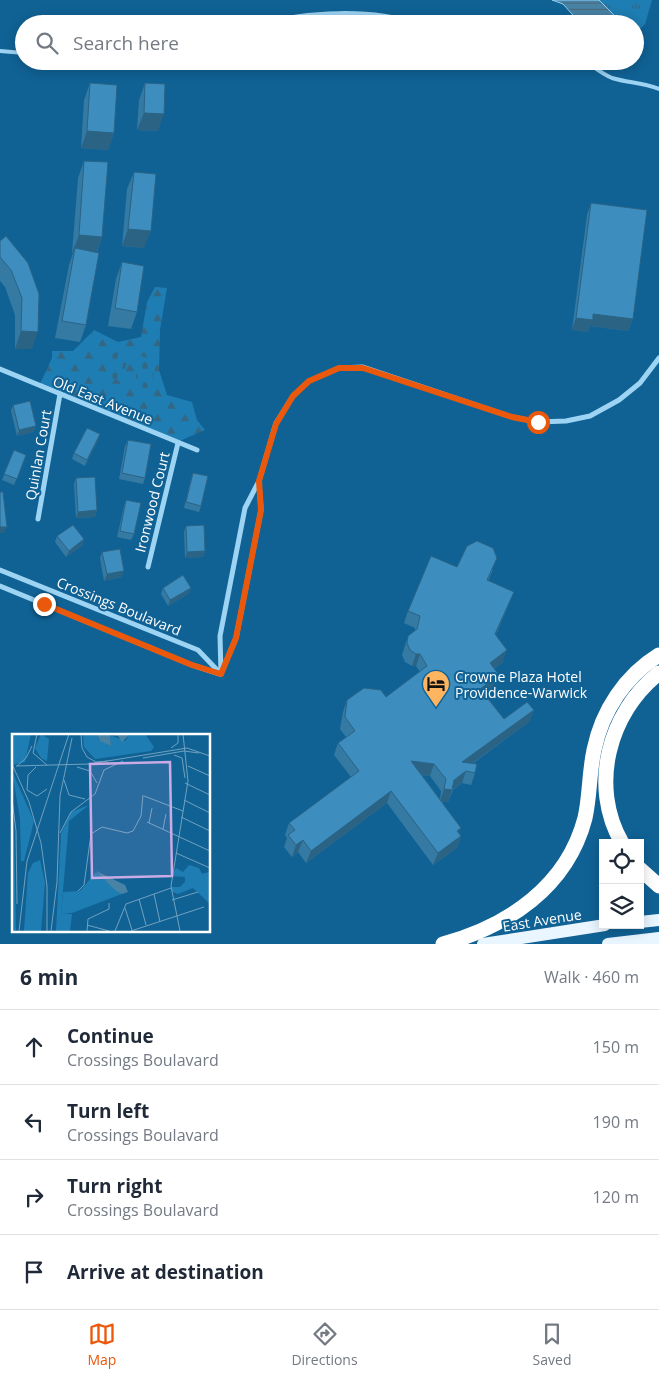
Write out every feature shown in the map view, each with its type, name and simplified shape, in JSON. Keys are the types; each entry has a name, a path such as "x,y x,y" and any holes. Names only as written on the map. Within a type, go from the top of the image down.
{"highway":[{"path":"443,944 485,930 510,916 535,898 556,876 572,850 584,820 589,796 594,750 606,715 617,695 633,676 659,655"},
{"path":"620,839 608,804 606,775 610,747 614,732 628,706 645,685 659,673"},
{"path":"644,873 659,886"}],"main road":[{"path":"644,922 659,920"},
{"name":"East Avenue","path":"483,944 599,926"},
{"path":"608,944 659,938"}],"street":[{"path":"221,674 220,636 245,508 259,481 276,424 293,396 309,381 339,368 363,368 512,417 538,422 566,421 590,416 619,400 640,383 659,358"},
{"name":"Old East Avenue","path":"0,368 197,450"},
{"name":"Quinlan Court","path":"38,519 60,394"},
{"name":"Ironwood Court","path":"148,567 178,443"},
{"path":"221,674 236,638 258,528 261,510 259,481"},
{"name":"Crossings Boulavard","path":"0,570 198,650 221,674"},
{"name":"Crossings Boulavard","path":"0,586 192,665 221,674"}],"lane":[{"path":"302,15 344,13 364,15"},
{"path":"0,51 15,52"},
{"path":"597,70 614,79 649,85 659,90"}],"green space":[{"path":"599,0 652,0 644,25 644,15 614,15"},
{"path":"155,287 167,288 160,330 159,370 167,395 192,402 197,420 205,430 175,443 39,386 52,358 52,351 73,351 94,330 118,342 141,337 147,302"},
{"path":"111,353 128,357 122,381 106,377"},
{"path":"140,356 157,360 150,389 134,386"}],"shaded area":[{"path":"552,0 599,0 614,15 573,15 563,4"}],"building":[{"path":"90,83 117,85 114,133 87,131"},
{"path":"145,83 165,84 164,114 144,113"},
{"path":"84,161 108,162 102,237 79,235"},
{"path":"134,172 156,174 151,231 128,229"},
{"path":"591,203 647,210 633,319 593,314 593,320 576,318"},
{"path":"6,236 28,263 39,294 38,332 21,331 22,298 11,270 0,257 0,241"},
{"path":"75,248 99,253 86,325 62,321"},
{"path":"122,262 144,266 137,312 115,308"},
{"path":"30,401 36,426 19,430 13,405"},
{"path":"87,428 100,434 87,460 74,453"},
{"path":"128,440 151,444 145,478 122,473"},
{"path":"14,450 26,455 17,479 4,474"},
{"path":"193,473 208,476 201,506 186,502"},
{"path":"95,477 97,510 78,512 76,478"},
{"path":"0,492 3,492 7,527 0,527"},
{"path":"126,500 141,503 134,534 120,531"},
{"path":"73,525 84,539 69,551 57,536"},
{"path":"204,525 205,551 187,552 186,526"},
{"name":"Crowne Plaza Hotel Providence-Warwick","path":"477,541 493,548 497,558 487,580 514,592 495,634 507,650 490,663 499,675 480,689 504,719 527,702 534,710 462,762 477,764 475,773 466,771 454,780 452,790 444,789 446,779 434,764 411,761 461,828 457,831 461,836 438,853 391,791 311,851 303,840 296,845 288,835 295,830 289,823 359,771 338,743 355,731 345,717 347,700 364,688 381,690 386,697 427,666 420,654 410,650 407,643 408,636 417,629 420,616 408,611 431,556 457,567 467,546"},
{"path":"120,549 124,571 107,574 102,552"},
{"path":"183,575 191,588 170,600 163,588"}],"place":[{"name":"Crowne Plaza Hotel Providence-Warwick","path":"436,708"}],"route":[{"path":"44,604 192,665 221,674 236,638 261,510 259,481 276,424 293,396 309,381 339,368 363,368 512,417 538,422"}]}
